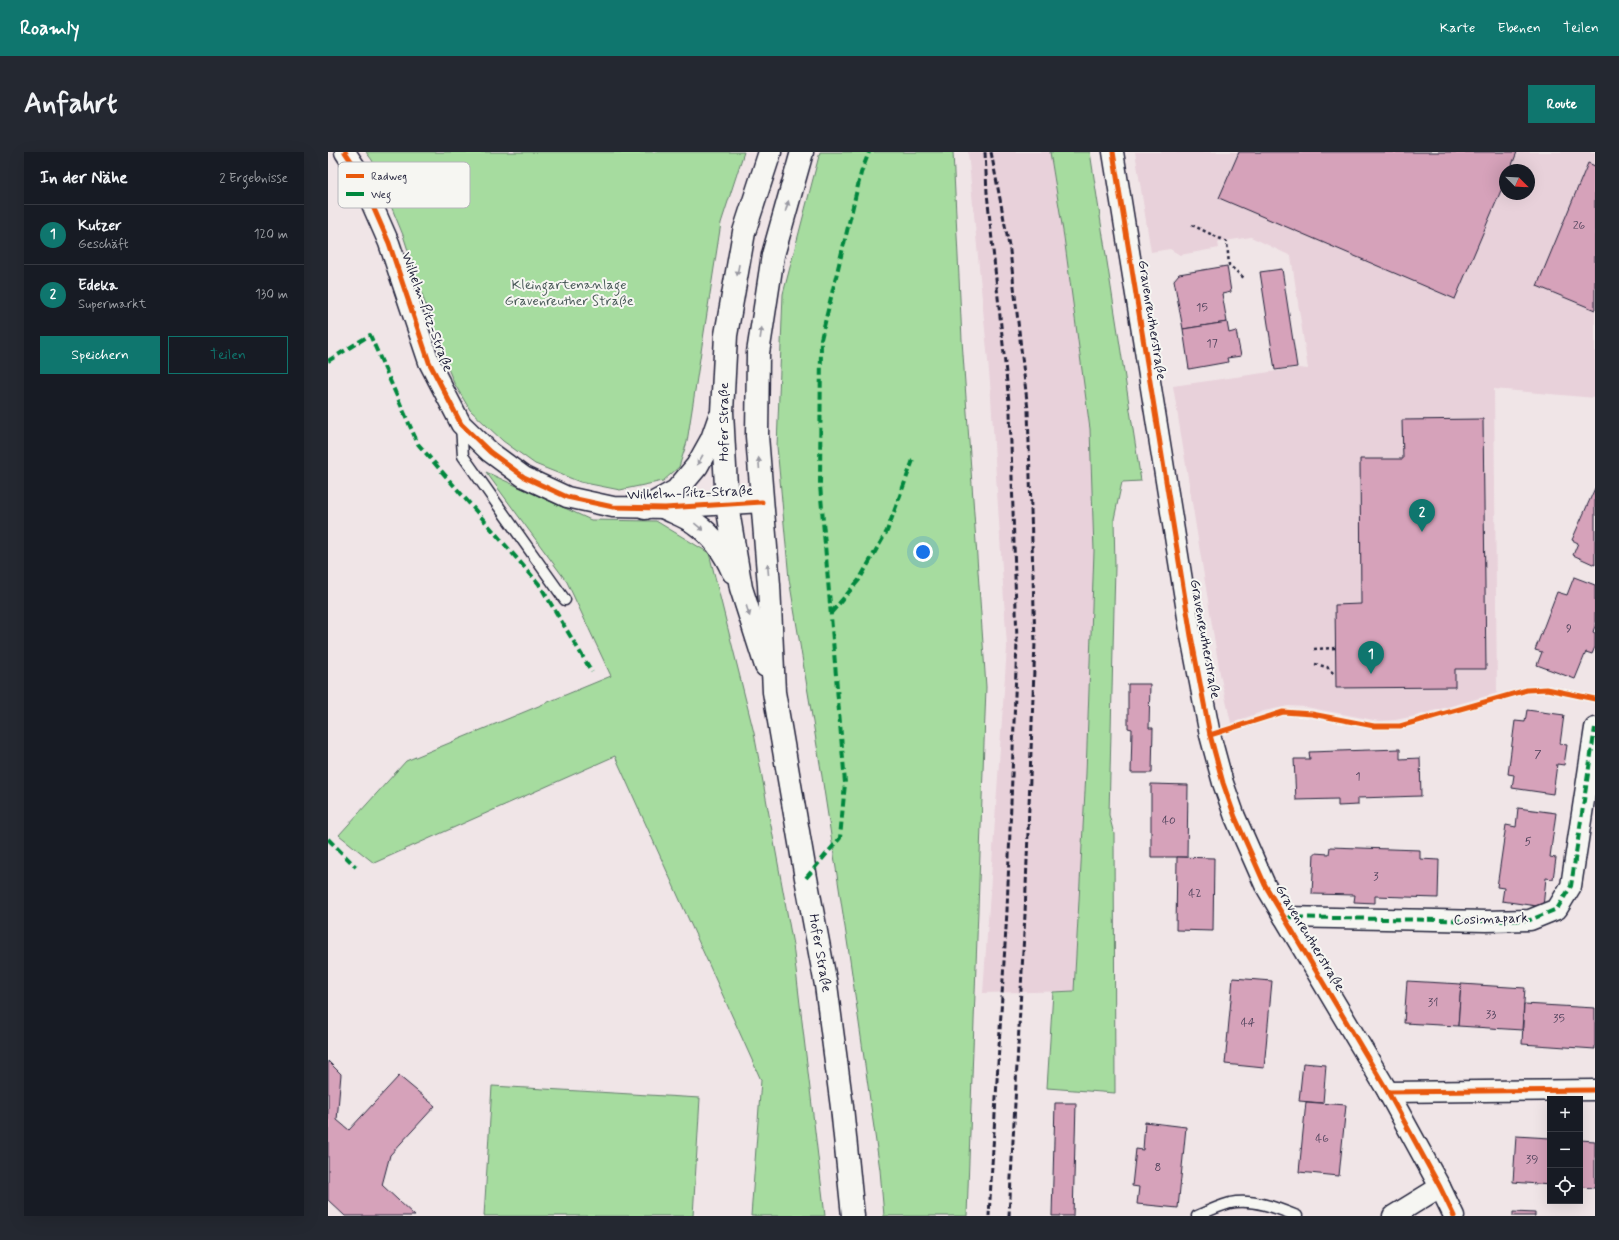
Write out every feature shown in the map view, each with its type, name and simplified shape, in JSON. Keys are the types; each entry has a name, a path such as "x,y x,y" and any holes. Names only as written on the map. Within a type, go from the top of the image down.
{"main road":[{"name":"Hofer Straße","path":"770,152 744,232 726,336 722,412 727,505 741,588 774,692"},
{"name":"Hofer Straße","path":"802,152 773,255 758,353 757,436 770,585 774,692 826,985 842,1107 853,1216"},
{"path":"722,412 712,438 697,466 676,490 655,508 695,523 711,537 727,558 741,588"}],"street":[{"name":"Wilhelm-Pitz-Straße","path":"345,152 352,162"},
{"name":"Gravenreutherstraße","path":"1113,152 1190,636 1210,735 1223,783 1235,817 1265,885 1388,1092 1440,1187 1454,1216"},
{"name":"Wilhelm-Pitz-Straße","path":"374,208 389,243 429,362 460,424 490,452 524,477 567,497 613,507 655,508 762,502"},
{"name":"Cosimapark","path":"1284,917 1478,921 1530,920 1557,909 1570,886 1595,728"},
{"path":"1388,1092 1595,1090"},
{"path":"1393,1216 1440,1187"}],"lane":[{"path":"460,424 463,456 565,600"},
{"path":"1197,1216 1230,1203 1247,1202 1264,1205 1297,1216"}],"path":[{"path":"1192,225 1227,242 1229,265 1244,278"},
{"path":"1314,649 1335,648"},
{"path":"1315,664 1327,667 1336,675"}],"shaded area":[{"path":"968,152 1050,152 1080,346 1090,429 1094,551 1086,773 1074,991 983,993 1007,647 990,382"},
{"path":"1135,152 1595,152 1595,398 1494,389 1497,693 1415,716 1395,720 1379,721 1306,707 1288,706 1264,711 1231,723 1220,674 1173,386 1298,368 1308,369 1291,256 1251,237 1218,242 1219,248 1180,255 1170,249 1151,252"}],"green space":[{"name":"Kleingartenanlage Gravenreuther Straße","path":"366,152 744,152 721,223 687,442 679,467 663,481 620,490 580,482 535,464 503,441 470,410 454,383 439,347 403,235 392,208 470,208 470,162 373,162"},
{"path":"820,152 953,152 962,340 986,687 967,1216 884,1216 880,1170 850,960 821,770 789,579 777,446 783,294"},
{"path":"1050,152 1090,152 1141,481 1122,482 1114,519 1115,566 1109,815 1114,834 1115,1093 1047,1088 1053,992 1074,991 1086,773 1094,551 1090,429 1064,237"},
{"path":"486,472 591,520 656,521 709,553 754,733 793,945 825,1216 751,1216 761,1080 615,756 374,863 339,835 406,761 611,676 567,582"},
{"path":"492,1086 700,1098 693,1216 484,1216"}],"building":[{"path":"1239,152 1517,152 1512,164 1499,164 1499,195 1455,299 1219,198"},
{"path":"1588,163 1595,166 1595,310 1537,286"},
{"path":"1227,266 1231,292 1222,294 1227,322 1183,329 1174,280 1179,274"},
{"path":"1282,269 1297,367 1275,370 1260,272"},
{"path":"1227,322 1229,333 1236,331 1241,356 1227,358 1228,362 1189,369 1183,329"},
{"path":"1483,419 1486,669 1455,669 1455,687 1336,688 1335,605 1361,604 1360,459 1403,459 1402,420"},
{"path":"1595,488 1595,565 1573,555 1578,543 1572,540"},
{"path":"1574,577 1595,585 1595,626 1593,632 1595,633 1595,647 1592,654 1586,652 1575,679 1537,665 1542,652 1535,650 1557,592 1567,595"},
{"path":"1128,684 1150,684 1149,728 1153,728 1152,773 1131,773 1132,729 1128,728"},
{"path":"1527,710 1564,715 1560,744 1567,745 1564,765 1557,764 1553,794 1512,788 1514,775 1508,774 1515,721 1525,722"},
{"path":"1400,749 1400,759 1420,758 1421,796 1358,798 1358,805 1338,806 1338,799 1296,800 1294,759 1310,759 1309,752"},
{"path":"1151,784 1188,785 1187,857 1151,857"},
{"path":"1518,808 1556,813 1550,857 1556,858 1553,879 1546,878 1543,907 1502,901 1504,888 1497,887 1506,825 1516,827"},
{"path":"1330,847 1420,850 1420,859 1439,860 1438,898 1375,896 1375,903 1354,902 1355,895 1312,894 1314,853 1329,854"},
{"path":"1177,857 1214,858 1213,931 1176,930"},
{"path":"1233,978 1272,981 1264,1068 1225,1064"},
{"path":"1407,981 1461,984 1458,1026 1404,1023"},
{"path":"1461,984 1525,988 1522,1030 1458,1026"},
{"path":"1524,1004 1595,1008 1595,1049 1522,1044"},
{"path":"328,1061 341,1074 337,1120 349,1130 399,1076 435,1106 390,1155 382,1185 415,1216 345,1216 328,1200"},
{"path":"1303,1063 1326,1065 1323,1103 1299,1101"},
{"path":"1306,1102 1346,1105 1339,1176 1299,1172"},
{"path":"1055,1103 1076,1103 1073,1216 1052,1216"},
{"path":"1145,1122 1186,1127 1178,1208 1137,1204 1139,1187 1132,1186 1136,1149 1143,1150"},
{"path":"1516,1136 1547,1138 1547,1185 1513,1182"},
{"path":"1583,1140 1595,1141 1595,1188 1583,1187"},
{"path":"1513,1212 1535,1213 1535,1216 1513,1216"}],"railway":[{"path":"985,152 987,193 1010,411 1017,642 1007,911 989,1216"},
{"path":"991,152 1010,251 1028,410 1035,642 1025,914 1009,1216"}],"marked path":[{"path":"806,878 840,838 845,783 820,485 821,339 861,173 869,152"},
{"path":"328,361 370,335 418,444 539,584 592,672"},
{"path":"831,613 859,580 887,531 913,460"},
{"path":"1284,917 1486,921 1530,920 1557,909 1571,886 1595,728"},
{"path":"328,839 356,867"}],"cycle path":[{"path":"345,152 352,162"},
{"path":"1113,152 1191,636 1210,735 1223,783 1235,817 1265,885 1388,1092 1440,1187 1454,1216"},
{"path":"374,208 389,243 429,362 461,424 490,452 524,477 567,497 613,507 665,508 762,502"},
{"path":"1210,735 1283,712 1312,714 1374,726 1400,726 1527,690 1547,689 1595,699"},
{"path":"1388,1092 1595,1090"}],"place":[{"name":"Edeka","path":"1422,532"},
{"name":"Kutzer","path":"1371,674"}]}
